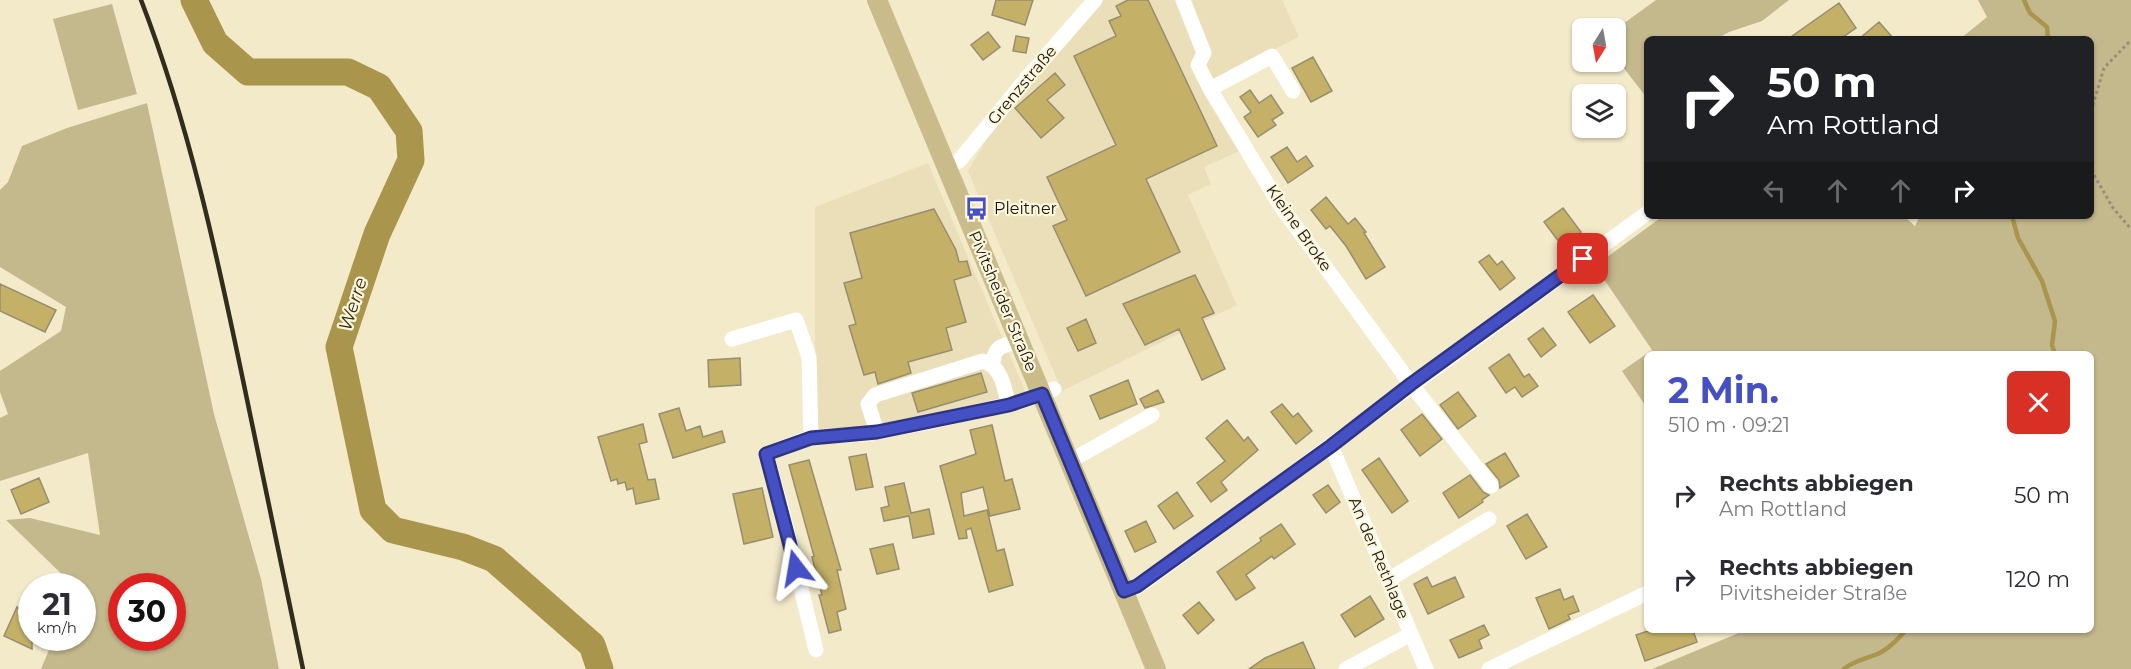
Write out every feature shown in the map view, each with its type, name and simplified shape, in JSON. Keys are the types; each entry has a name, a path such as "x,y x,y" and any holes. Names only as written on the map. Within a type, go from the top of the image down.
{"main road":[{"name":"Pivitsheider Straße","path":"877,0 1019,341 1048,392 1070,461 1156,669"}],"street":[{"path":"1091,4 1108,0"},
{"name":"Kleine Broke","path":"1183,0 1204,53 1198,65 1280,205 1411,384 1491,486"},
{"name":"Grenzstraße","path":"947,166 959,161 1091,4"},
{"path":"1210,88 1272,56 1293,91"},
{"path":"1124,591 1154,575 1331,446 1411,384 1644,215"},
{"path":"732,339 796,320 809,357 811,438"},
{"path":"1009,405 998,371 993,364 993,353 998,348 1019,341"},
{"path":"877,432 868,404 875,395 983,361 993,364"},
{"path":"816,650 766,454 811,438 877,432 1009,405 1048,392"},
{"path":"1070,461 1152,415"},
{"name":"An der Rethlage","path":"1331,446 1426,669"},
{"path":"1388,580 1489,519"},
{"path":"1489,669 1644,594"},
{"path":"1346,669 1411,634"}],"path":[{"path":"2094,101 2104,68 2131,40"},
{"path":"2094,175 2113,208 2131,230"}],"shaded area":[{"path":"1104,0 1282,0 1299,37 1201,85 1242,150 1204,167 1211,184 1188,195 1237,305 1062,391 968,171 1005,109"},
{"path":"1656,0 1789,0 1762,21 1722,36 1644,36 1644,94 1626,71 1626,22"},
{"path":"1978,0 2131,0 2131,669 1652,669 1739,633 2094,633 2094,351 1651,351 1595,266 1659,219 1907,219 1915,226 1918,219 2094,219 2094,36 1964,36 1987,17"},
{"path":"112,4 137,94 78,110 53,19"},
{"path":"147,103 214,414 261,579 279,669 41,669 49,651 96,651 96,573 61,573 6,520 30,518 100,535 88,453 0,481 0,418 8,414 0,392 0,371 61,331 66,307 0,267 0,190 8,182 22,146 67,128"},
{"path":"928,163 1030,403 815,444 815,207"},
{"path":"1644,356 1644,404 1622,371"}],"building":[{"path":"996,0 1033,0 1025,25 992,15"},
{"path":"1128,0 1148,0 1217,146 1146,179 1180,252 1086,296 1053,226 1067,220 1047,177 1116,145 1074,56 1116,36 1109,21 1121,16 1116,6"},
{"path":"1839,3 1856,28 1844,36 1792,36"},
{"path":"1879,22 1891,36 1863,36"},
{"path":"988,32 1000,47 983,60 971,45"},
{"path":"1016,36 1029,38 1026,53 1013,51"},
{"path":"1313,57 1332,91 1311,102 1292,68"},
{"path":"1055,73 1065,85 1047,100 1064,118 1041,138 1015,108"},
{"path":"1250,90 1259,103 1271,95 1283,113 1272,120 1276,125 1258,137 1244,117 1251,112 1240,97"},
{"path":"1287,147 1297,162 1306,156 1313,166 1288,183 1271,157"},
{"path":"1326,197 1348,224 1355,218 1366,232 1364,233 1385,267 1366,279 1346,246 1330,226 1326,229 1311,210"},
{"path":"1563,208 1581,232 1562,246 1544,222"},
{"path":"934,209 956,250 959,262 967,261 971,275 954,280 966,322 946,328 952,350 908,362 911,373 878,384 875,372 864,375 849,326 856,324 844,283 862,278 850,233"},
{"path":"1489,255 1497,265 1502,261 1515,278 1500,290 1479,262"},
{"path":"1195,275 1214,313 1202,318 1225,369 1202,380 1179,329 1145,345 1123,304"},
{"path":"0,284 56,310 45,332 0,311"},
{"path":"1593,295 1615,326 1590,343 1568,312"},
{"path":"1086,319 1096,343 1078,351 1067,328"},
{"path":"1543,328 1556,345 1541,357 1528,339"},
{"path":"1509,354 1524,377 1529,374 1538,386 1522,397 1515,387 1506,393 1489,368"},
{"path":"740,358 741,385 709,387 708,360"},
{"path":"981,373 987,392 918,412 912,393"},
{"path":"1128,380 1137,404 1100,419 1090,396"},
{"path":"1158,390 1164,402 1145,408 1140,399"},
{"path":"1458,392 1476,416 1458,429 1440,405"},
{"path":"1282,404 1293,417 1298,413 1312,431 1296,444 1271,412"},
{"path":"679,408 686,431 700,426 703,437 722,431 725,442 673,458 659,414"},
{"path":"1422,414 1442,439 1420,456 1401,430"},
{"path":"1227,420 1244,441 1248,437 1258,450 1221,482 1227,490 1211,502 1197,483 1225,461 1206,438"},
{"path":"643,424 647,442 639,444 648,480 655,479 659,499 636,504 633,488 627,490 625,482 618,484 617,479 611,481 598,437"},
{"path":"992,425 1005,481 1012,479 1020,509 990,516 983,487 961,493 964,516 987,510 997,551 1004,549 1013,585 989,592 971,528 966,530 967,538 959,539 940,466 976,454 970,430"},
{"path":"1505,453 1519,476 1500,488 1499,480 1486,464"},
{"path":"866,454 873,487 856,490 849,457"},
{"path":"1379,458 1408,501 1392,513 1362,470"},
{"path":"809,460 841,570 837,570 846,609 837,612 841,630 829,633 819,595 822,595 812,557 814,556 789,465"},
{"path":"1470,475 1483,492 1489,495 1482,500 1483,502 1459,518 1443,493"},
{"path":"39,478 49,502 21,514 11,490"},
{"path":"904,483 911,513 929,509 934,534 913,538 909,516 884,521 881,508 889,506 885,487"},
{"path":"1328,485 1340,502 1326,513 1313,495"},
{"path":"762,488 773,537 744,544 733,494"},
{"path":"1177,492 1193,516 1174,529 1158,506"},
{"path":"1527,514 1547,547 1526,559 1507,526"},
{"path":"1146,521 1156,542 1135,552 1125,531"},
{"path":"1281,524 1295,544 1274,559 1272,556 1246,575 1255,588 1236,600 1217,572"},
{"path":"893,544 899,569 877,574 870,549"},
{"path":"1427,577 1432,587 1455,577 1464,597 1428,614 1414,584"},
{"path":"1560,589 1564,600 1573,596 1579,611 1568,615 1570,619 1549,629 1536,598"},
{"path":"1370,596 1384,619 1355,637 1341,615"},
{"path":"1199,602 1214,620 1198,634 1183,615"},
{"path":"17,607 18,607 18,642 4,636"},
{"path":"1484,625 1489,635 1479,640 1482,648 1459,658 1450,640"},
{"path":"1644,632 1694,633 1697,642 1645,661 1636,635"},
{"path":"1303,642 1315,669 1249,669 1265,658"}],"waterway":[{"name":"Werre","path":"194,0 215,43 248,72 348,72 379,87 409,131 411,160 377,234 339,347 373,510 393,530 463,547 494,559 592,645 600,669"},
{"path":"2024,0 2030,13 2047,27 2048,36"},
{"path":"2013,219 2018,238 2042,281 2055,321 2052,345 2054,351"},
{"path":"1844,669 1884,650 1903,633"}],"railway":[{"path":"141,0 174,94 212,239 303,669"}],"place":[{"name":"Pleitner","path":"976,208"}],"route":[{"path":"796,568 766,454 811,438 867,434 925,423 1009,405 1042,394 1124,591 1137,586 1331,446 1411,384 1583,259"}]}
